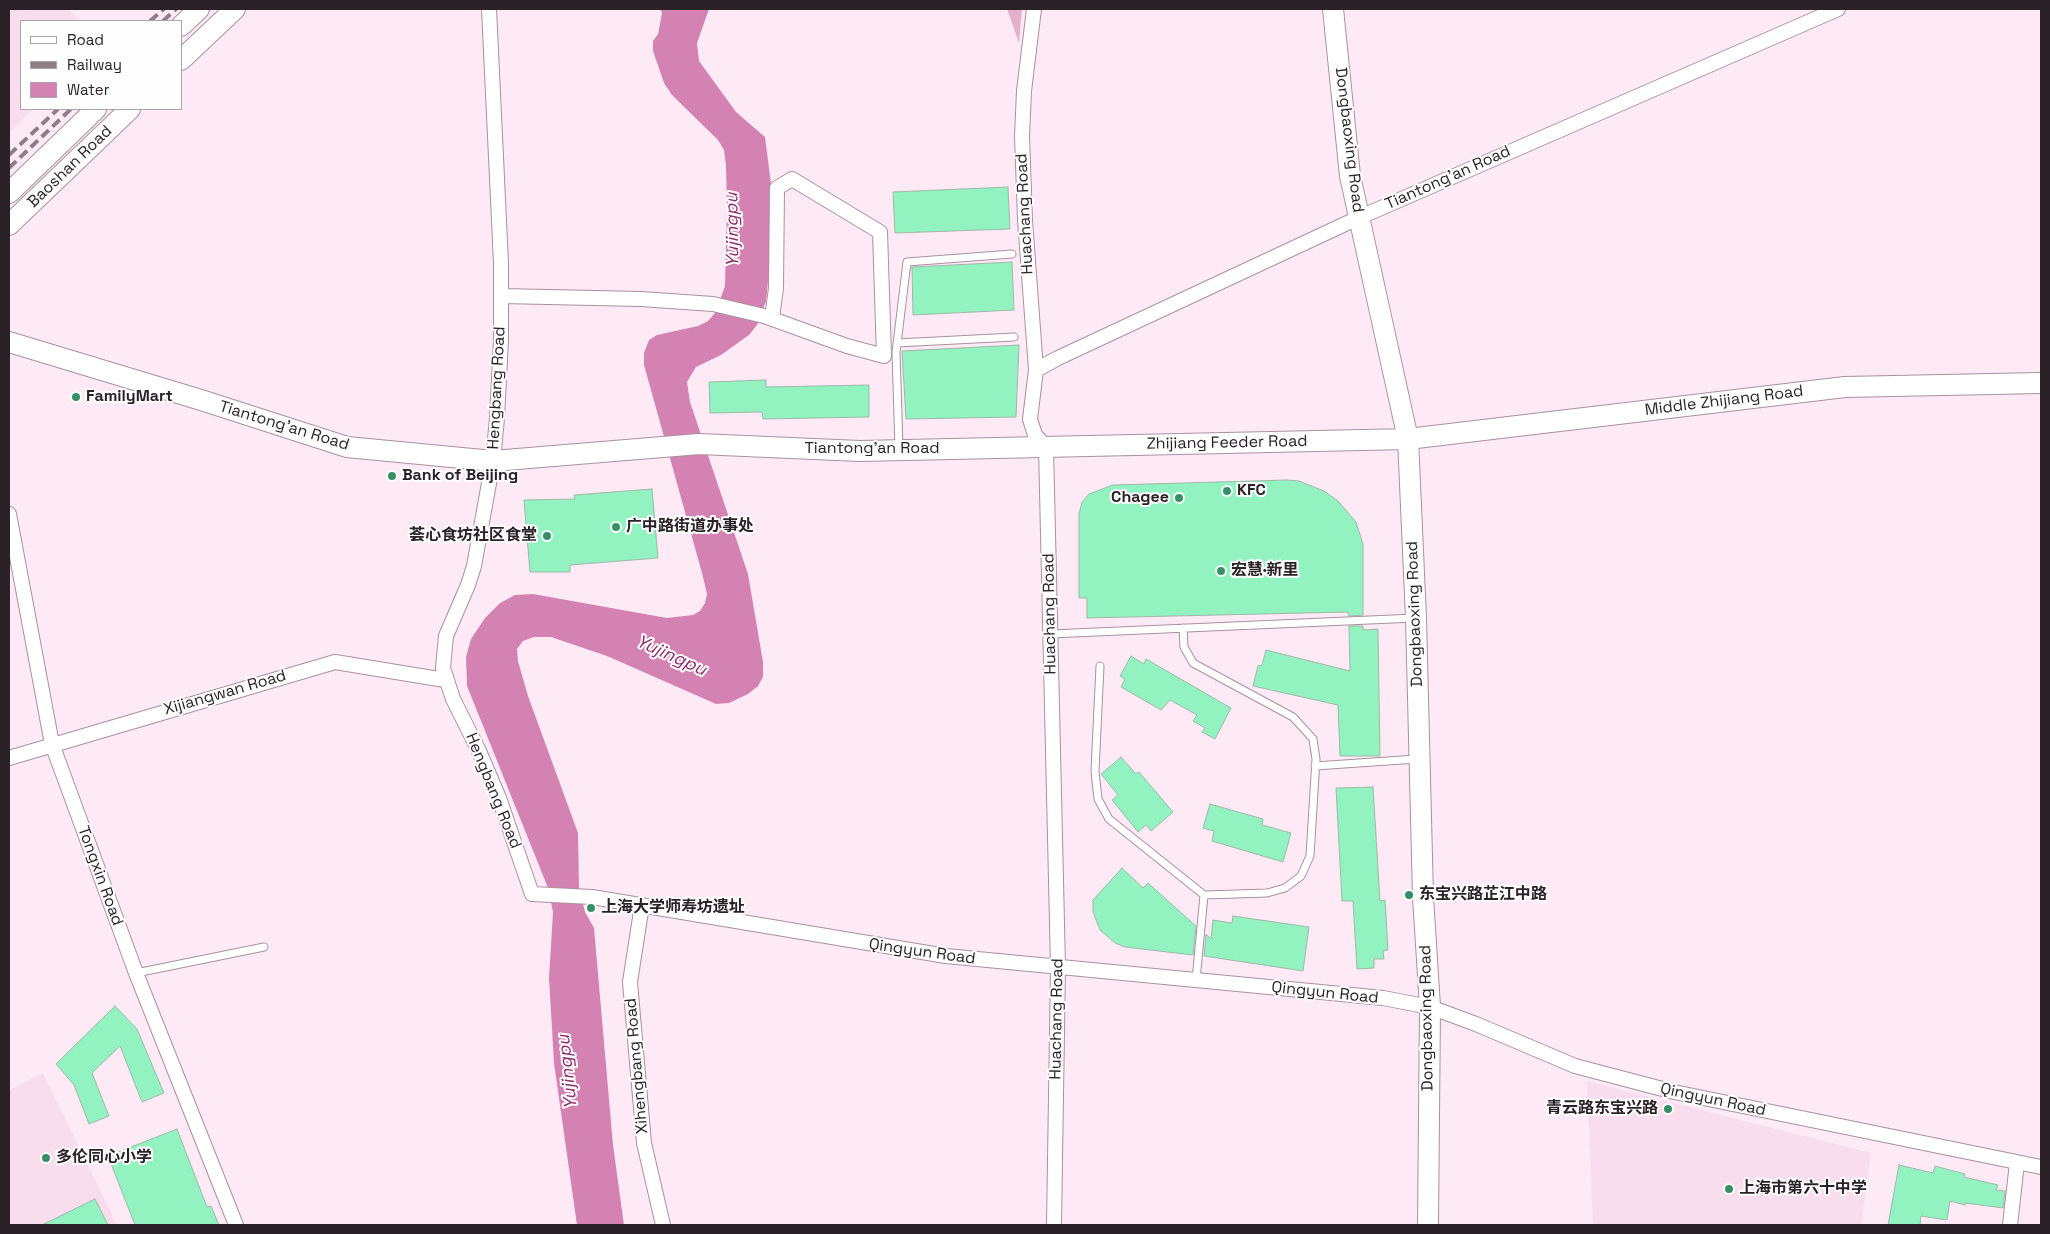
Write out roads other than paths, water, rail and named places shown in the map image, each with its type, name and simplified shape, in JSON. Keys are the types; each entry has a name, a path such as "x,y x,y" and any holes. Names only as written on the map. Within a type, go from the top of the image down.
{"street":[{"path":"182,25 199,9"},
{"path":"182,59 235,9"},
{"name":"Hengbang Road","path":"489,9 496,136 501,296 501,340 493,461 474,566 446,636 443,654 446,680 489,773 536,894"},
{"name":"Huachang Road","path":"1034,9 1024,91 1022,136 1025,220 1036,370 1030,419 1035,435 1046,447 1058,967 1054,1225"},
{"name":"Dongbaoxing Road","path":"1334,9 1350,176 1408,438 1416,618 1423,897 1430,1007 1428,1225"},
{"name":"Tiantong'an Road","path":"1036,370 1358,218 1838,9"},
{"name":"Baoshan Road","path":"9,193 95,110"},
{"name":"Baoshan Road","path":"9,225 129,110"},
{"path":"501,296 641,298 713,304 768,317 846,346 884,356 880,232 792,178 777,188 776,288 768,317"},
{"name":"Tiantong'an Road","path":"9,342 201,400 347,447 493,461 699,444 833,451 1046,447"},
{"name":"Middle Zhijiang Road","path":"1408,438 1844,387 2041,383"},
{"name":"Zhijiang Feeder Road","path":"1046,447 1408,438"},
{"name":"Tongxin Road","path":"9,514 52,744 136,973 236,1225"},
{"name":"Xijiangwan Road","path":"9,758 335,662 446,680"},
{"name":"Qingyun Road","path":"536,894 592,898 899,949 1058,967 1383,998 1430,1007 1476,1024 1575,1066 1674,1092 2041,1167"},
{"name":"Xihengbang Road","path":"642,906 630,982 644,1143 663,1225"},
{"path":"2010,1225 2017,1163"}],"lane":[{"path":"900,450 897,343 907,262 1012,254"},
{"path":"897,343 1014,337"},
{"path":"1051,634 1416,618"},
{"path":"1100,666 1095,771 1098,799 1109,819 1204,895 1267,893 1285,888 1301,876 1310,856 1315,766 1313,739 1293,717 1193,663 1184,647 1183,628"},
{"path":"1315,766 1419,759"},
{"path":"1196,980 1204,895"},
{"path":"136,973 264,947"}],"water":[{"name":"Yujingpu","path":"660,9 709,9 697,43 699,61 736,112 765,137 771,184 772,242 766,301 757,325 749,335 721,355 696,367 687,382 690,402 748,574 763,662 763,677 758,686 748,694 729,703 716,704 607,656 551,637 534,637 523,641 517,649 518,661 528,696 578,833 579,888 585,912 594,928 613,1145 624,1225 577,1225 554,1063 549,978 553,912 548,888 467,686 466,657 471,639 485,618 500,603 515,595 533,594 667,618 693,615 700,611 705,603 707,594 702,573 644,365 644,353 649,340 657,335 698,326 708,321 715,313 725,286 726,166 724,150 718,140 672,95 664,83 653,51 653,41 658,34 662,13"}],"railway":[{"path":"151,20 164,9"},
{"path":"164,20 176,9"},
{"path":"9,155 57,110"},
{"path":"9,168 70,110"}],"place":[{"name":"FamilyMart","path":"76,397"},
{"name":"Bank of Beijing","path":"392,476"},
{"name":"KFC","path":"1227,491"},
{"name":"Chagee","path":"1179,498"},
{"name":"广中路街道办事处","path":"616,527"},
{"name":"荟心食坊社区食堂","path":"547,536"},
{"name":"宏慧·新里","path":"1221,571"},
{"name":"东宝兴路芷江中路","path":"1409,895"},
{"name":"上海大学师寿坊遗址","path":"591,908"},
{"name":"青云路东宝兴路","path":"1668,1109"},
{"name":"多伦同心小学","path":"46,1158"},
{"name":"上海市第六十中学","path":"1729,1189"}]}
